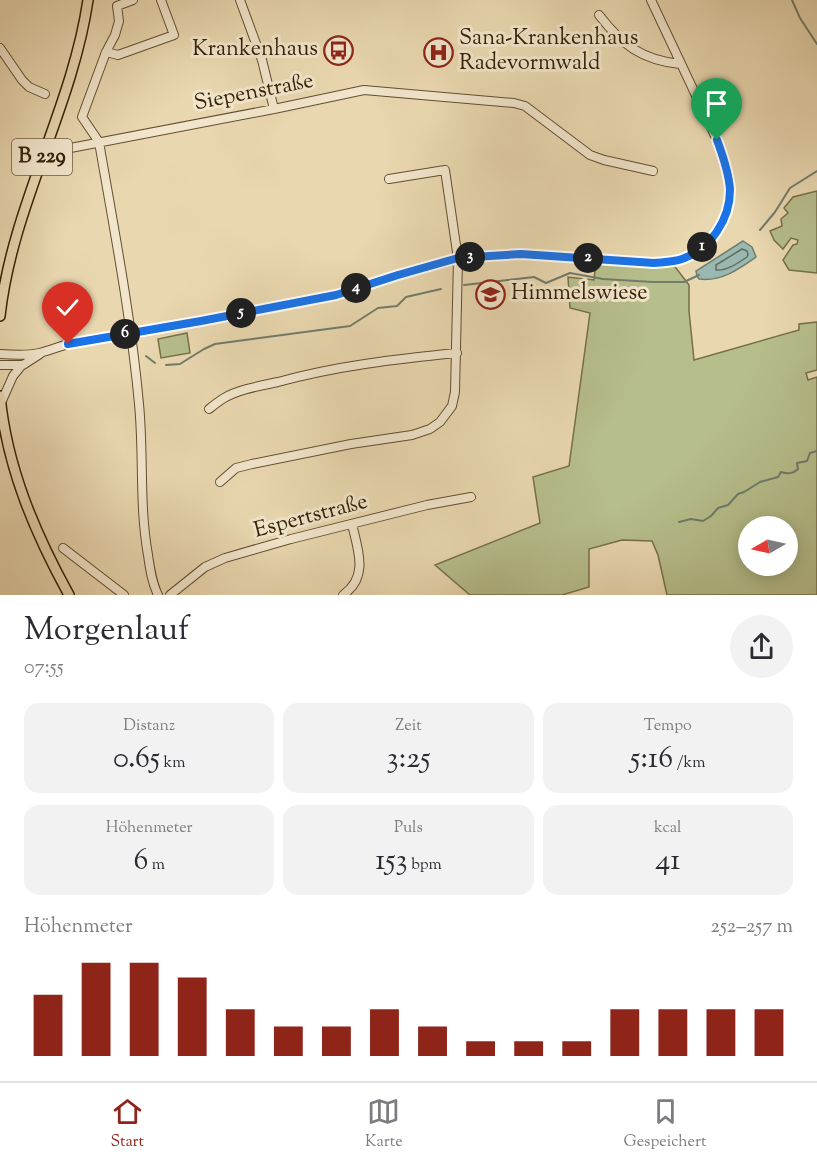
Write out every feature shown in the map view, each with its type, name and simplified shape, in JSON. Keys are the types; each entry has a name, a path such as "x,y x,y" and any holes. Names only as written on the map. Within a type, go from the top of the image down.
{"main road":[{"name":"B 229","path":"0,316 7,272 18,230 70,80 88,0"},
{"path":"0,396 10,456 23,496 46,550 69,595"}],"street":[{"path":"133,0 117,6 119,21 115,35 106,52 82,117 99,142 130,333 140,414 144,531 150,567 158,595"},
{"path":"106,52 118,55 174,35 161,0"},
{"path":"240,0 262,60 274,109"},
{"path":"0,354 41,353 68,344 336,295 458,258 521,254 654,263 670,262 689,256 714,236 728,211 729,181 717,140 651,0"},
{"path":"599,15 621,40 637,51 663,62 680,64"},
{"path":"0,48 22,80 29,87 45,94"},
{"name":"Siepenstraße","path":"60,150 364,90 514,103 525,106 590,155 653,171"},
{"path":"220,482 236,468 252,464 341,446 412,435 430,429 440,422 452,406 457,353 458,258 445,170 389,179"},
{"path":"0,402 13,376 23,365 41,353"},
{"path":"209,409 224,398 240,392 299,376 402,358 457,353"},
{"path":"0,365 23,365"},
{"name":"Espertstraße","path":"170,595 214,562 291,539 427,505 471,497"},
{"path":"343,595 352,586 360,567 352,524"},
{"path":"63,548 124,595"}],"green space":[{"path":"817,191 817,273 789,270 783,260 798,240 791,238 783,249 774,240 770,231 782,226 781,219 788,213 784,208 793,197"},
{"path":"596,261 673,264 689,285 694,360 799,330 799,324 817,322 817,370 806,373 808,380 817,377 817,595 667,595 658,555 652,541 622,540 589,549 589,587 562,595 470,595 435,565 540,523 533,477 569,466 590,313 570,308 568,277 594,280"},
{"path":"187,333 190,353 161,358 158,339"}],"water":[{"path":"743,241 752,247 756,257 722,277 699,279 696,271"}],"waterway":[{"path":"792,0 800,18 817,44"},
{"path":"760,230 790,188 817,171"},
{"path":"464,285 534,277 546,283 570,273 603,279 653,282 684,282 699,275"},
{"path":"166,365 180,364 215,344 350,326 378,308 397,306 406,297 441,289"},
{"path":"146,356 155,363"},
{"path":"679,522 691,519 703,521 718,508 728,505 738,494 760,482 778,477 781,472 794,472 798,469 797,463 807,461 810,453 817,451"}],"place":[{"name":"Krankenhaus","path":"339,50"},
{"name":"Sana-Krankenhaus Radevormwald","path":"438,52"},
{"name":"Himmelswiese","path":"490,294"}],"route":[{"path":"68,344 336,295 458,258 521,254 654,263 684,258 694,254 714,236 728,211 729,181 717,140"}]}
